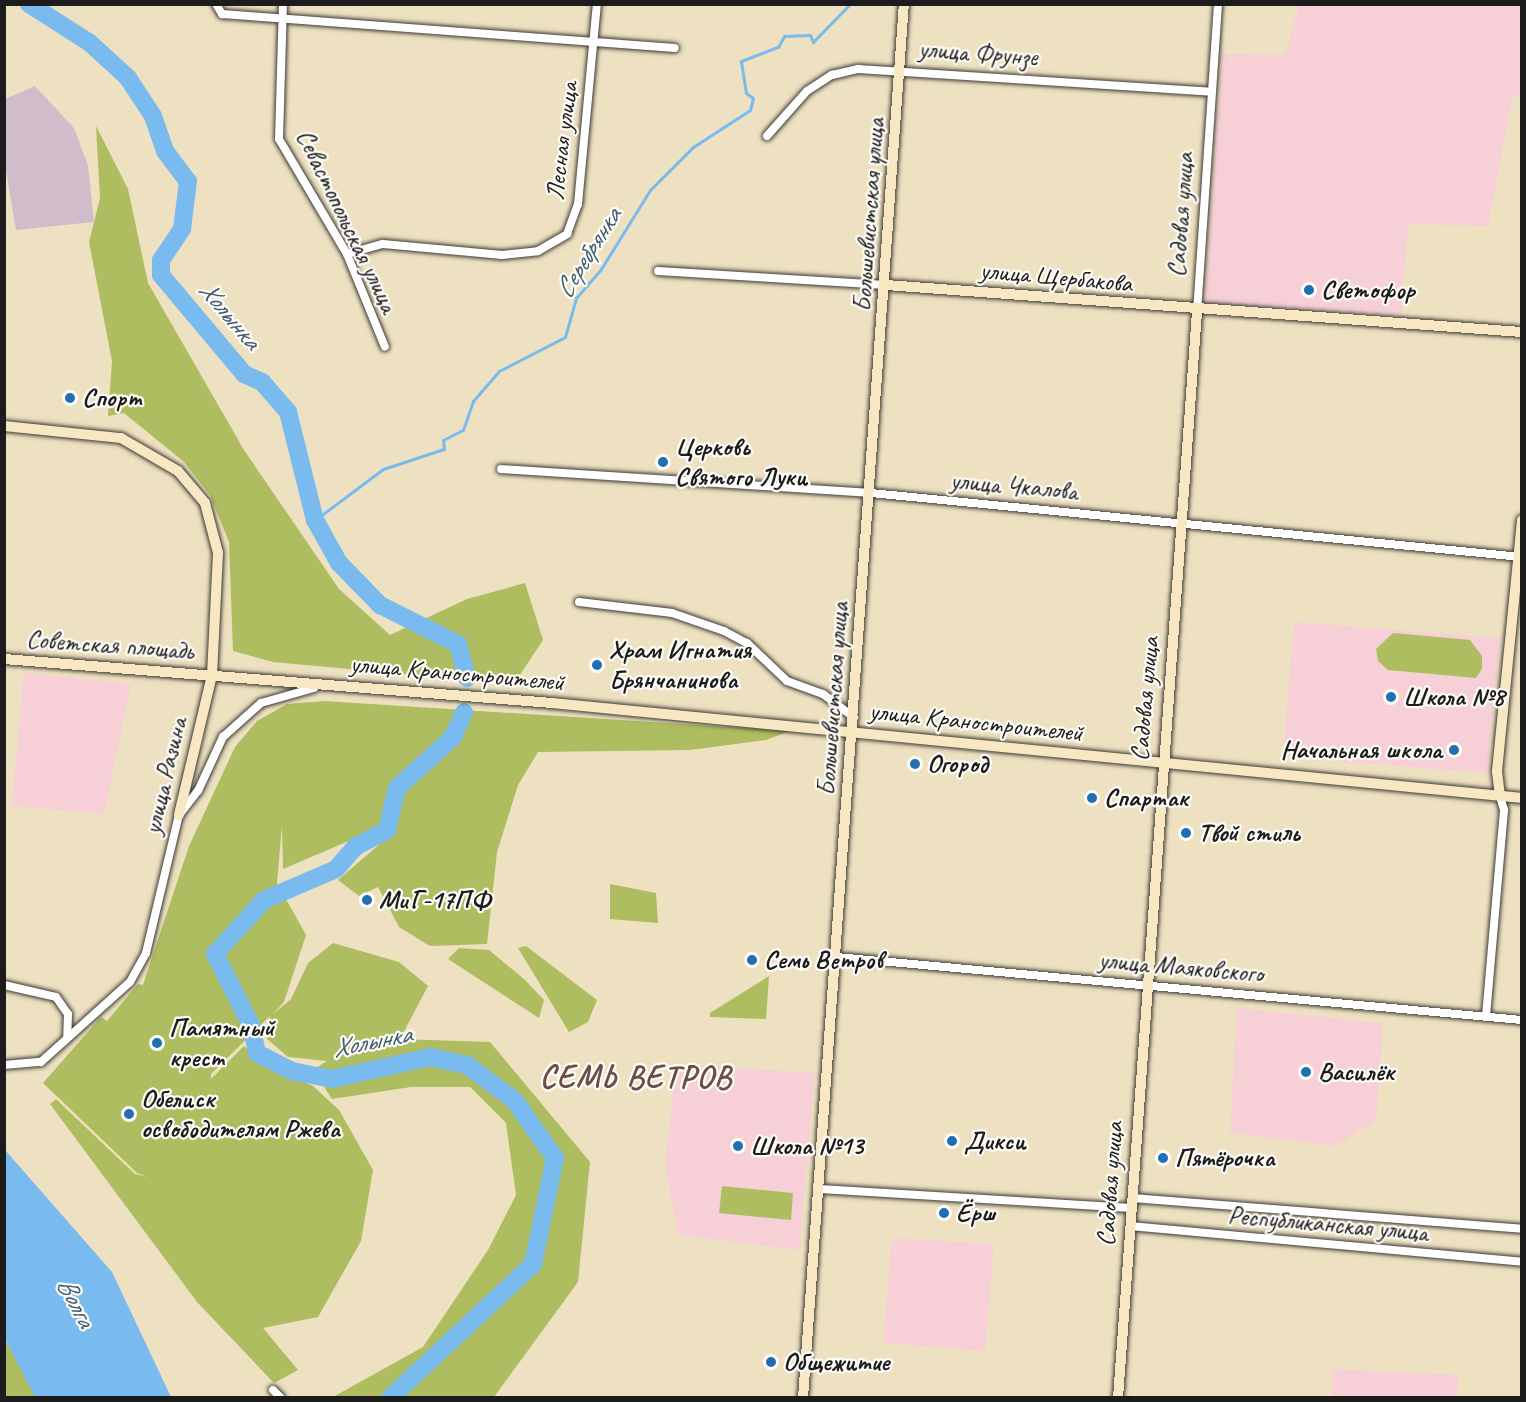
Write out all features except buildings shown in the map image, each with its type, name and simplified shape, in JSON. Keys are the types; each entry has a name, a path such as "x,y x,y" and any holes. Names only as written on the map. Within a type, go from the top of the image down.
{"street":[{"path":"216,4 222,14 675,48"},
{"name":"Севастопольская улица","path":"283,4 279,139 346,254 385,347"},
{"name":"Лесная улица","path":"346,254 383,244 502,255 538,251 567,234 578,204 597,4"},
{"name":"Большевистская улица","path":"803,1398 902,68 904,4"},
{"name":"Садовая улица","path":"1118,1398 1145,985 1182,526 1218,4"},
{"name":"улица Фрунзе","path":"767,136 807,91 832,75 902,68 1211,92"},
{"name":"улица Щербакова","path":"658,271 886,285 1197,312 1521,332"},
{"name":"улица Разина","path":"4,426 97,432 145,448 192,487 215,528 212,675 146,953 130,982 41,1062 4,1065"},
{"name":"улица Чкалова","path":"501,469 871,493 1182,526 1520,557"},
{"path":"1486,1016 1504,810 1497,771 1520,557 1521,520"},
{"path":"579,602 672,613 724,631 747,643 787,681 823,694 854,717"},
{"name":"Советская площадь","path":"4,659 212,675"},
{"name":"улица Краностроителей","path":"212,675 853,732 1521,798"},
{"path":"179,815 237,720 276,695 342,686"},
{"name":"улица Маяковского","path":"836,957 1521,1020"},
{"path":"4,985 56,998 68,1014 67,1037"},
{"name":"Республиканская улица","path":"819,1189 1132,1203 1521,1229"},
{"name":"Республиканская улица","path":"1130,1226 1521,1262"},
{"path":"273,1390 281,1398"}],"shaded area":[{"path":"1299,5 1521,5 1521,99 1513,94 1488,226 1408,224 1401,315 1205,303 1222,54 1286,55"},
{"path":"35,86 74,128 88,165 94,222 16,230 5,164 5,99"},
{"name":"Школа №8","path":"1294,622 1500,638 1487,773 1283,757"},
{"path":"24,673 131,684 104,814 12,806"},
{"name":"Василёк","path":"1237,1008 1383,1023 1376,1121 1334,1146 1230,1133"},
{"name":"Школа №13","path":"704,1066 815,1073 799,1250 678,1235 665,1165 676,1068"},
{"path":"892,1238 994,1244 985,1351 883,1343"},
{"path":"1332,1369 1458,1375 1457,1397 1331,1397"}],"green space":[{"path":"96,126 128,189 148,283 244,450 339,589 390,635 467,599 525,583 543,640 514,684 273,662 233,651 229,542 210,495 184,462 124,413 108,416 112,361 89,242 100,198"},
{"path":"1393,633 1470,640 1482,656 1482,669 1476,678 1388,670 1378,661 1376,649"},
{"path":"325,701 790,731 766,740 690,750 538,752 518,785 497,852 487,944 430,946 399,927 378,887 359,896 338,880 382,842 400,806 397,782 384,826 283,869 282,825 277,883 306,935 284,1002 273,1014 291,999 308,963 333,943 399,962 428,986 400,1039 490,1042 590,1162 578,1282 494,1397 333,1397 423,1347 488,1250 516,1195 506,1123 470,1087 411,1087 332,1099 313,1070 327,1061 288,1057 267,1039 270,1016 211,1074 211,1079 244,1046 259,1060 313,1086 339,1110 373,1170 361,1241 318,1317 263,1328 298,1370 274,1383 197,1302 50,1104 56,1099 135,1174 148,1177 137,1173 43,1083 101,1017 107,1021 138,984 143,985 189,846 235,747 257,721 287,704"},
{"path":"610,884 656,893 658,923 610,919"},
{"path":"526,946 597,1000 588,1022 569,1032 518,948"},
{"path":"459,948 489,950 525,980 544,1000 539,1018 448,959"},
{"path":"769,976 766,1019 710,1017 710,1013"},
{"path":"722,1186 793,1193 791,1220 719,1213"},
{"path":"4,1339 26,1373 35,1397 5,1397"}],"water":[{"name":"Волга","path":"5,1150 112,1272 171,1397 35,1397 5,1339"}],"waterway":[{"name":"Холынка","path":"29,4 90,43 128,78 153,116 165,151 188,181 182,229 161,260 161,275 244,374 262,382 288,412 315,520 339,563 380,605 458,644 467,678"},
{"name":"Серебрянка","path":"315,520 383,469 444,449 443,440 463,430 473,401 499,371 565,337 576,298 601,269 650,190 693,147 750,110 753,98 746,93 741,61 778,47 784,36 810,35 813,42 850,4"},
{"name":"Холынка","path":"390,1398 533,1264 555,1158 514,1100 467,1065 430,1057 332,1079 292,1071 257,1053 251,1025 215,954 264,900 336,869 355,847 387,830 397,788 453,737 464,712"}],"place":[{"name":"Светофор","path":"1309,290"},
{"name":"Спорт","path":"70,398"},
{"name":"Церковь Святого Луки","path":"663,462"},
{"name":"Храм Игнатия Брянчанинова","path":"597,665"},
{"name":"Школа №8","path":"1391,697"},
{"name":"Начальная школа","path":"1454,750"},
{"name":"Огород","path":"915,764"},
{"name":"Спартак","path":"1092,798"},
{"name":"Твой стиль","path":"1186,833"},
{"name":"МиГ-17ПФ","path":"367,900"},
{"name":"Семь Ветров","path":"752,960"},
{"name":"Памятный крест","path":"157,1043"},
{"name":"Василёк","path":"1306,1072"},
{"name":"Обелиск освободителям Ржева","path":"129,1114"},
{"name":"Дикси","path":"952,1141"},
{"name":"Школа №13","path":"738,1146"},
{"name":"Пятёрочка","path":"1163,1158"},
{"name":"Ёрш","path":"944,1213"},
{"name":"Общежитие","path":"771,1362"}],"district":[{"name":"СЕМЬ ВЕТРОВ","path":"636,1077"}]}
